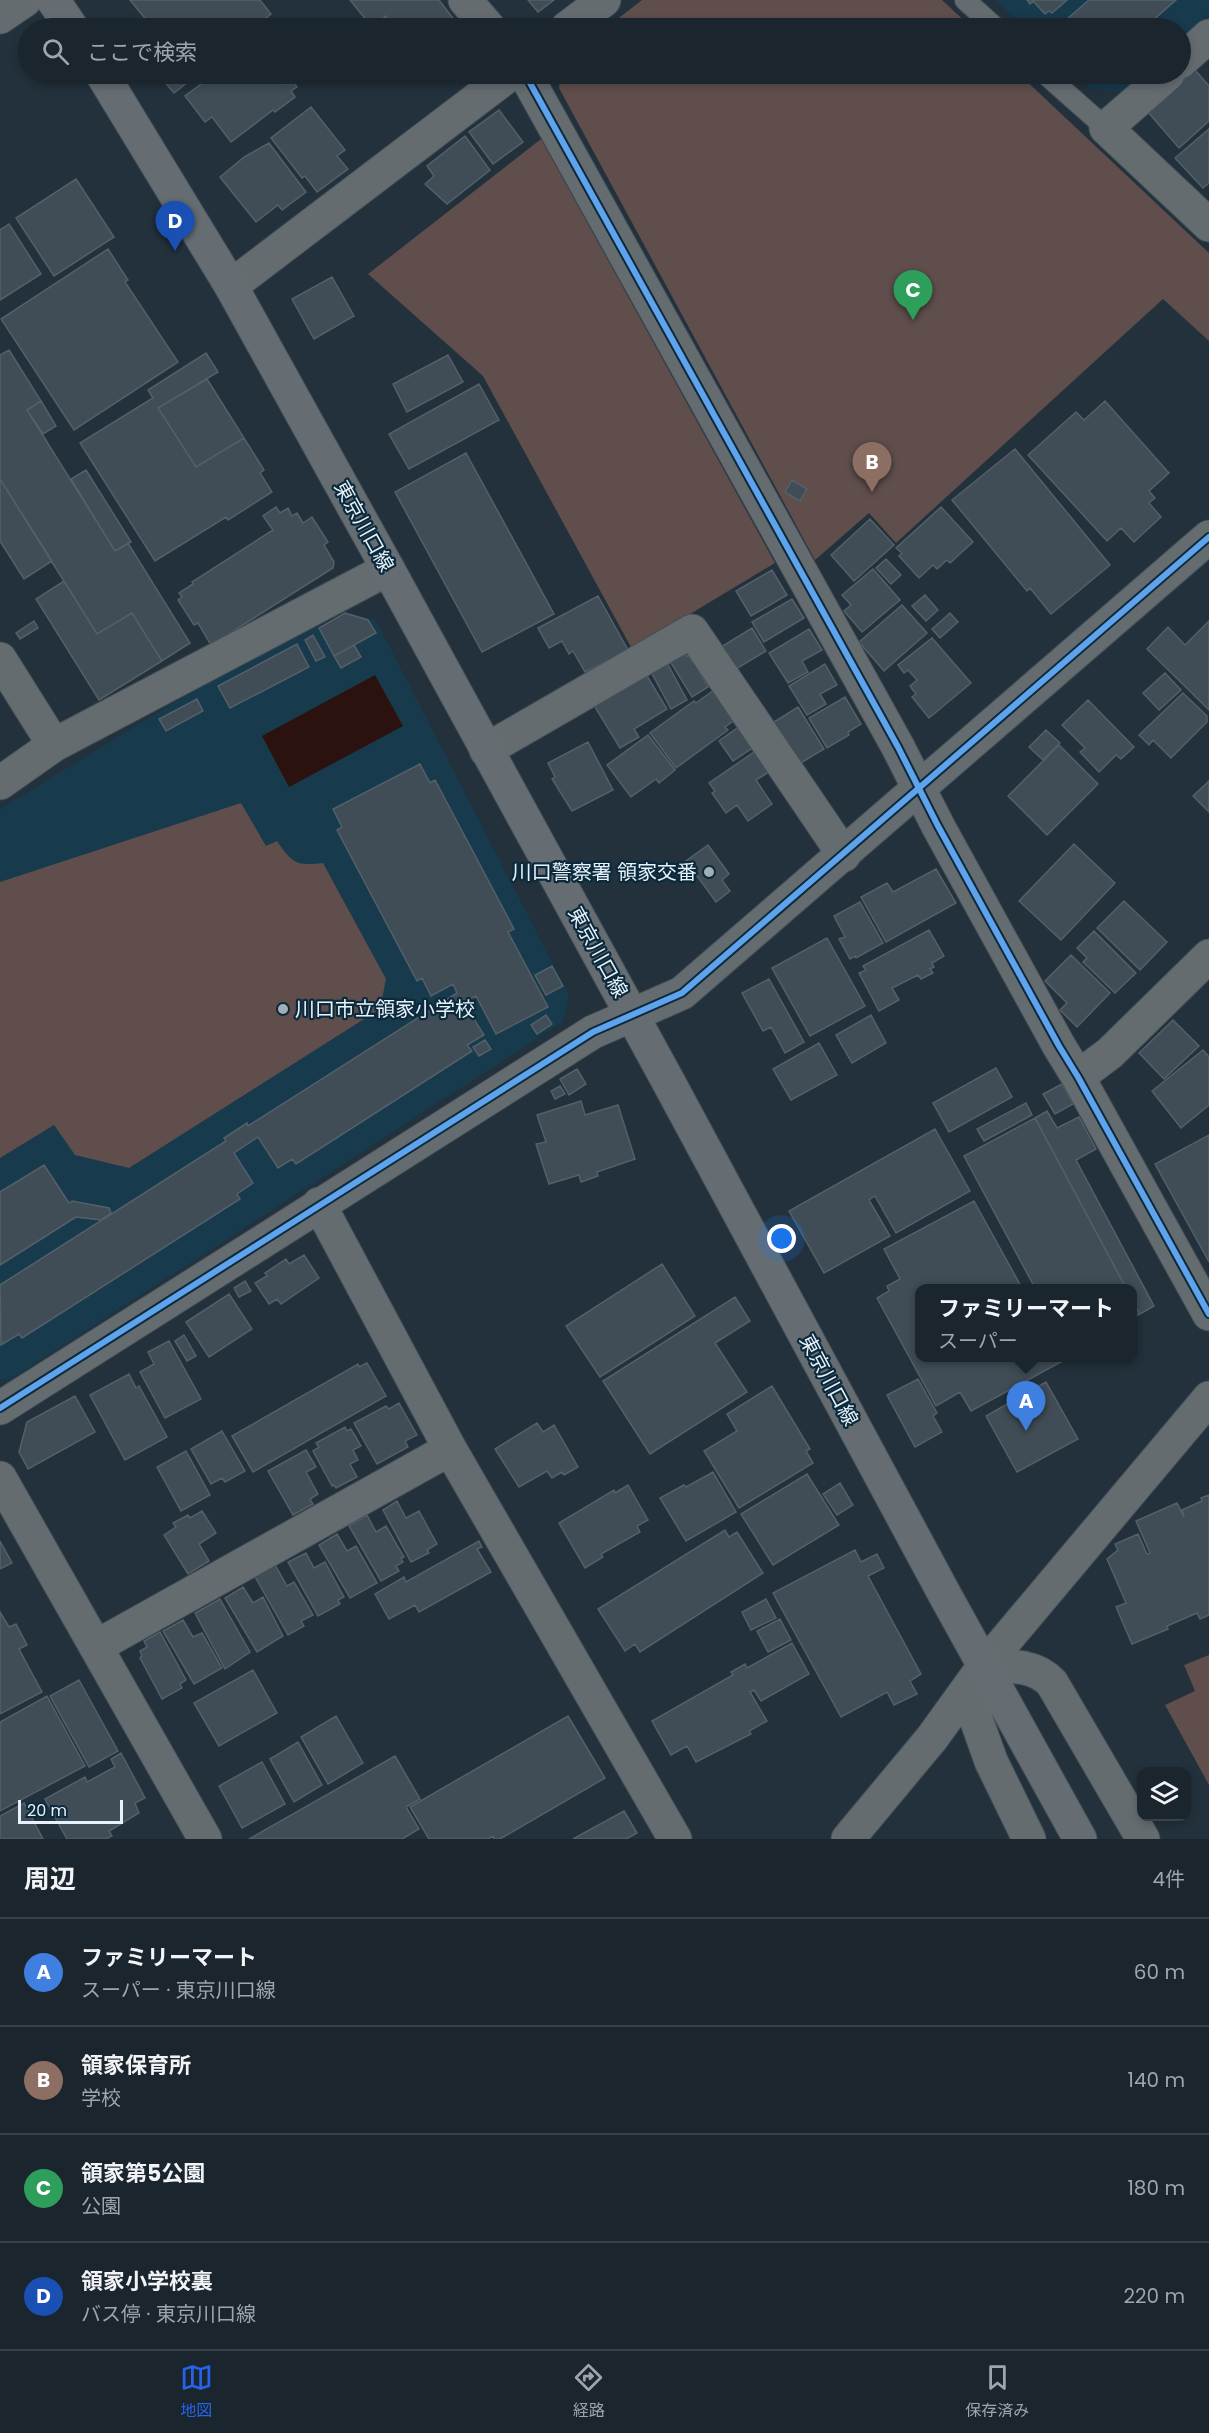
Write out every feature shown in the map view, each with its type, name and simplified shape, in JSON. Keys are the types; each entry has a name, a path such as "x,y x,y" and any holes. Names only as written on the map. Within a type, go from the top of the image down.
{"main road":[{"path":"53,0 65,18"},
{"name":"東京川口線","path":"108,84 231,286 388,569 1080,1839"}],"street":[{"path":"0,17 25,0"},
{"path":"465,0 480,18"},
{"path":"580,18 604,0"},
{"path":"1191,52 1209,36"},
{"path":"231,286 497,84"},
{"path":"531,84 1053,1036 1209,1314"},
{"path":"1157,84 1106,128 1209,225"},
{"path":"0,1408 593,1032 682,993 1209,537"},
{"path":"0,783 54,745 388,569"},
{"path":"486,750 692,631 844,855"},
{"path":"0,659 54,745"},
{"path":"1078,1077 1110,1053 1209,956"},
{"path":"319,1204 450,1449 675,1839"},
{"path":"848,1839 932,1738 984,1666 1209,1398"},
{"path":"96,1646 450,1449"},
{"path":"0,1478 205,1839"},
{"path":"984,1666 975,1716 992,1761 1029,1839"},
{"path":"984,1666 1017,1666 1043,1673 1053,1683 1143,1839"}],"lane":[{"path":"965,0 985,18"},
{"path":"1056,84 1106,128"}],"shaded area":[{"path":"642,0 942,0 961,18 619,18"},
{"path":"995,0 1209,0 1209,14 1191,30 1191,18 1015,18"},
{"path":"559,84 1030,84 1209,253 1209,341 1163,299 896,543 869,513 815,560 559,88"},
{"path":"1086,84 1131,84 1122,92 1092,89"},
{"path":"541,139 775,563 632,649 483,376 368,274"},
{"name":"川口市立領家小学校","path":"346,612 376,620 569,995 563,1022 8,1381 0,1379 0,809 198,688"},
{"path":"375,675 403,726 289,787 262,736"},
{"path":"241,803 266,846 277,841 287,855 296,862 323,863 386,979 380,1009 129,1168 75,1155 54,1125 0,1158 0,882"},
{"path":"1209,1655 1209,1785 1165,1705 1195,1691 1184,1665"}],"building":[{"path":"130,0 260,0 271,14 266,18 145,18"},
{"path":"350,0 439,0 453,18 387,18 386,16 365,18"},
{"path":"528,0 554,0 538,12"},
{"path":"1027,0 1067,0 1052,13 1049,11 1045,14 1033,1 1030,4"},
{"path":"1089,0 1176,0 1155,18 1068,18"},
{"path":"1195,70 1209,86 1209,121 1179,148 1148,112 1179,84 1191,84 1191,74"},
{"path":"166,84 185,84 174,93"},
{"path":"201,84 294,84 297,87 291,91 295,97 275,112 273,110 231,142 212,117 205,122 185,96"},
{"path":"311,107 345,150 337,156 348,169 317,192 305,176 302,178 271,138"},
{"path":"499,110 523,142 493,164 469,132"},
{"path":"1209,129 1209,183 1203,188 1175,158"},
{"path":"465,136 490,170 447,204 425,184 434,176 427,166"},
{"path":"269,143 306,192 282,210 278,205 256,222 220,177 244,157"},
{"path":"76,179 114,237 54,276 16,218"},
{"path":"9,224 41,274 0,300 0,230"},
{"path":"108,249 128,280 125,282 178,362 74,430 1,319"},
{"path":"332,277 354,316 314,339 292,299"},
{"path":"9,350 41,401 27,410 115,551 128,543 190,643 162,661 132,613 97,634 0,479 0,355"},
{"path":"206,353 218,372 158,408 196,467 244,438 264,470 260,473 272,492 228,520 226,517 155,561 80,443 153,398 148,390"},
{"path":"448,355 463,382 407,412 393,384"},
{"path":"207,379 244,438 196,467 158,408"},
{"path":"479,384 499,420 409,469 389,434"},
{"path":"41,401 56,426 43,434 27,410"},
{"path":"1105,401 1169,473 1149,491 1155,498 1149,503 1161,517 1134,542 1121,528 1107,541 1028,455 1076,412 1084,420"},
{"path":"1015,449 1110,565 1051,614 1030,588 1027,591 952,500"},
{"path":"466,453 554,614 482,652 395,492"},
{"path":"86,470 131,542 115,551 71,479"},
{"path":"0,479 52,561 24,579 0,541"},
{"path":"792,480 807,489 800,501 785,492"},
{"path":"276,507 280,513 288,508 292,516 297,513 303,523 312,517 328,542 324,545 334,562 333,568 211,645 198,623 194,625 178,600 182,597 179,593 193,584 192,582 273,530 263,516"},
{"path":"941,507 973,542 950,563 947,560 937,569 933,565 919,578 899,556 902,553 896,548"},
{"path":"870,519 894,545 854,581 831,555"},
{"path":"886,559 901,575 891,584 876,568"},
{"path":"873,569 900,600 862,632 844,611 851,605 842,595"},
{"path":"772,570 787,595 751,616 736,591"},
{"path":"64,581 97,634 132,613 162,661 99,700 36,599"},
{"path":"925,595 938,610 926,621 912,606"},
{"path":"598,596 628,650 585,672 573,651 569,654 562,641 549,648 538,628"},
{"path":"792,599 804,618 764,642 752,622"},
{"path":"902,605 927,633 884,671 859,642"},
{"path":"345,613 368,620 376,633 334,656 319,628"},
{"path":"950,613 958,622 940,638 932,629"},
{"path":"34,621 38,628 20,639 16,633"},
{"path":"1209,621 1209,710 1147,649 1168,627 1185,645"},
{"path":"752,628 766,651 736,669 721,647"},
{"path":"809,629 822,650 802,661 808,672 788,683 769,653"},
{"path":"313,635 325,657 316,661 305,640"},
{"path":"932,638 971,683 929,718 912,697 916,694 910,686 917,680 908,670 904,673 898,665"},
{"path":"297,644 309,667 230,708 218,686"},
{"path":"354,645 361,657 341,668 334,656"},
{"path":"676,653 691,657 708,687 692,697 668,658"},
{"path":"665,659 687,700 671,709 649,668"},
{"path":"825,664 837,685 820,694 826,704 807,715 789,686"},
{"path":"644,671 667,709 634,729 639,737 620,748 592,702"},
{"path":"1165,673 1181,690 1159,710 1143,693"},
{"path":"714,690 736,719 725,727 728,730 676,768 650,733 694,701 696,703"},
{"path":"1183,693 1207,716 1207,722 1171,758 1153,740 1149,745 1139,735"},
{"path":"845,697 861,724 848,732 849,735 827,748 809,718"},
{"path":"197,699 203,711 166,731 159,719"},
{"path":"1088,700 1134,747 1121,759 1116,755 1099,772 1080,752 1085,748 1062,725"},
{"path":"798,707 824,749 799,764 774,722"},
{"path":"740,726 754,747 733,761 719,741"},
{"path":"1046,730 1060,743 1043,760 1029,747"},
{"path":"648,735 675,770 659,783 656,779 631,797 607,765"},
{"path":"588,742 613,790 572,811 552,779 555,777 548,763"},
{"path":"1059,745 1098,784 1047,835 1008,796"},
{"path":"757,750 772,770 756,780 772,804 748,821 737,805 726,813 712,793 715,791 709,783"},
{"path":"420,764 430,783 435,780 514,929 508,932 548,1007 496,1034 476,996 463,1002 484,1035 467,1045 472,1051 296,1164 292,1159 278,1168 258,1137 234,1153 253,1183 237,1194 240,1199 22,1338 19,1334 1,1345 0,1285 226,1141 224,1138 247,1123 248,1126 457,993 453,984 431,996 422,978 417,981 337,830 342,827 333,809"},
{"path":"1209,781 1209,812 1193,796"},
{"path":"1074,844 1115,883 1061,940 1019,901"},
{"path":"708,845 729,874 722,880 730,891 716,902 686,861"},
{"path":"936,869 956,903 886,942 861,897 887,883 893,892"},
{"path":"1124,901 1167,942 1140,970 1097,928"},
{"path":"860,902 883,943 850,959 839,939 845,937 834,916"},
{"path":"929,930 944,956 932,963 934,967 930,969 933,973 921,979 918,975 892,988 899,1000 879,1011 859,973 866,970 863,966"},
{"path":"1094,931 1136,973 1115,993 1083,962 1087,958 1077,948"},
{"path":"827,938 865,1006 810,1036 772,968"},
{"path":"1071,955 1110,993 1077,1027 1060,1010 1067,1003 1045,981"},
{"path":"552,966 563,986 546,995 535,975"},
{"path":"769,979 804,1042 785,1053 771,1027 763,1031 742,993"},
{"path":"546,1015 552,1024 537,1034 531,1025"},
{"path":"871,1015 886,1043 852,1063 836,1035"},
{"path":"1173,1020 1199,1046 1164,1079 1139,1053"},
{"path":"485,1040 491,1049 479,1056 473,1047"},
{"path":"819,1043 837,1075 791,1100 773,1069"},
{"path":"1203,1050 1209,1057 1209,1105 1181,1128 1152,1091"},
{"path":"996,1068 1012,1097 949,1132 933,1103"},
{"path":"577,1069 586,1084 569,1095 560,1079"},
{"path":"1062,1084 1073,1104 1055,1114 1043,1094"},
{"path":"560,1086 565,1094 555,1099 551,1091"},
{"path":"581,1101 585,1115 618,1105 635,1159 597,1172 598,1176 581,1182 579,1175 549,1184 536,1144 546,1142 537,1115"},
{"path":"1026,1103 1032,1115 984,1141 977,1129"},
{"path":"1047,1111 1057,1128 1079,1117 1096,1149 1076,1160 1154,1306 1140,1314 1137,1309 1137,1284 1124,1284 1035,1118"},
{"path":"1035,1118 1124,1284 1033,1284 964,1156"},
{"path":"935,1129 970,1191 896,1233 875,1196 869,1200 890,1236 824,1273 789,1211"},
{"path":"1209,1135 1209,1262 1155,1164"},
{"path":"44,1165 69,1203 72,1201 109,1208 111,1213 101,1220 76,1217 0,1265 0,1192"},
{"path":"974,1201 1020,1284 915,1284 915,1362 1061,1362 971,1411 960,1392 936,1406 877,1298 889,1291 887,1286 900,1279 884,1249"},
{"path":"304,1255 319,1278 281,1304 277,1299 269,1304 255,1283 267,1276 265,1273 286,1259 289,1264"},
{"path":"662,1264 695,1316 600,1377 566,1326"},
{"path":"245,1281 251,1291 239,1297 234,1288"},
{"path":"229,1294 252,1329 209,1357 186,1322"},
{"path":"735,1297 750,1321 715,1343 747,1392 650,1454 603,1381"},
{"path":"184,1335 196,1356 187,1361 175,1341"},
{"path":"169,1341 201,1399 165,1418 140,1372 154,1364 148,1352"},
{"path":"367,1363 386,1396 253,1472 232,1436 358,1364 359,1367"},
{"path":"129,1374 136,1388 139,1386 167,1437 125,1460 90,1395"},
{"path":"918,1379 937,1413 933,1416 942,1432 915,1447 887,1395"},
{"path":"1046,1382 1078,1439 1017,1472 986,1416"},
{"path":"772,1386 810,1449 806,1451 813,1463 739,1508 704,1451 737,1431 727,1414"},
{"path":"75,1396 95,1432 28,1469 19,1452 27,1422"},
{"path":"399,1403 417,1435 405,1441 408,1447 377,1464 354,1423 386,1406 389,1409"},
{"path":"537,1423 543,1432 554,1425 578,1467 564,1475 562,1472 552,1478 547,1471 519,1487 495,1449"},
{"path":"345,1427 347,1431 351,1429 361,1446 353,1450 358,1460 350,1464 357,1477 336,1488 332,1486 313,1451 319,1447 316,1443"},
{"path":"222,1431 245,1471 225,1482 222,1478 211,1484 191,1449"},
{"path":"306,1450 316,1467 306,1472 318,1494 310,1499 313,1504 293,1515 268,1471"},
{"path":"186,1451 210,1495 181,1511 157,1467"},
{"path":"713,1472 736,1512 686,1541 660,1498"},
{"path":"807,1474 839,1525 773,1565 741,1514"},
{"path":"840,1483 853,1505 837,1515 823,1494"},
{"path":"628,1485 648,1520 637,1526 640,1532 601,1554 603,1557 585,1568 559,1523 614,1490 615,1493"},
{"path":"1209,1495 1209,1615 1200,1619 1197,1613 1167,1626 1168,1629 1132,1644 1116,1607 1126,1603 1107,1559 1118,1550 1115,1544 1138,1534 1147,1554 1150,1553 1136,1521 1177,1503 1184,1517 1182,1510 1202,1501 1201,1498"},
{"path":"397,1501 406,1518 419,1511 437,1544 427,1550 429,1553 411,1562 383,1510"},
{"path":"202,1511 216,1533 199,1544 209,1561 188,1574 164,1535 176,1527 173,1523 188,1515 190,1518"},
{"path":"367,1515 376,1532 386,1526 404,1557 401,1558 403,1562 396,1566 399,1571 381,1581 349,1526"},
{"path":"725,1530 729,1537 737,1532 763,1573 640,1652 635,1644 625,1651 598,1609"},
{"path":"337,1534 347,1551 356,1546 377,1583 350,1598 319,1545"},
{"path":"0,1541 12,1563 0,1569"},
{"path":"479,1541 482,1547 477,1549 491,1572 419,1612 415,1605 389,1619 375,1594 404,1577 406,1582"},
{"path":"855,1550 861,1562 877,1554 884,1568 868,1576 921,1674 910,1681 917,1694 894,1705 887,1692 841,1717 773,1593"},
{"path":"306,1553 314,1568 325,1562 344,1597 338,1600 340,1604 318,1616 288,1562"},
{"path":"274,1563 287,1586 294,1582 313,1615 301,1621 304,1626 288,1635 254,1575"},
{"path":"243,1587 253,1603 263,1597 283,1636 257,1652 225,1598"},
{"path":"220,1599 250,1652 225,1669 195,1613"},
{"path":"766,1599 776,1618 751,1630 742,1612"},
{"path":"0,1612 9,1627 16,1624 27,1645 19,1649 42,1692 0,1714"},
{"path":"780,1619 791,1640 768,1652 757,1631"},
{"path":"183,1620 193,1637 202,1633 222,1668 194,1684 163,1631"},
{"path":"160,1632 186,1680 180,1684 182,1688 162,1699 140,1658 142,1656 140,1651 147,1647 144,1641"},
{"path":"792,1643 809,1674 761,1701 754,1690 750,1692 767,1721 749,1731 751,1734 696,1762 687,1746 671,1755 652,1721 733,1675 731,1672 745,1664 747,1668"},
{"path":"253,1670 277,1713 219,1746 194,1703"},
{"path":"79,1680 118,1751 89,1767 50,1696"},
{"path":"47,1696 85,1766 0,1811 0,1722"},
{"path":"336,1716 363,1763 328,1784 301,1737"},
{"path":"568,1716 605,1778 500,1839 494,1839 493,1836 488,1839 429,1839 410,1807"},
{"path":"298,1742 322,1785 294,1802 270,1759"},
{"path":"121,1753 145,1798 135,1803 139,1813 109,1831 112,1836 106,1839 67,1839 45,1799 85,1777 87,1782 115,1767 111,1759"},
{"path":"395,1756 420,1799 406,1807 419,1829 402,1839 249,1839"},
{"path":"262,1762 285,1804 242,1828 219,1786"},
{"path":"24,1803 43,1839 0,1839 0,1816"},
{"path":"624,1811 637,1833 626,1839 573,1839"}],"cycle path":[{"path":"531,84 898,747 938,826 1059,1046 1209,1314"},
{"path":"0,1408 593,1032 682,993 1209,537"}],"place":[{"name":"領家小学校裏","path":"175,251"},
{"name":"領家第5公園","path":"913,320"},
{"name":"領家保育所","path":"872,492"},
{"name":"川口警察署 領家交番","path":"709,872"},
{"name":"川口市立領家小学校","path":"283,1009"},
{"name":"ファミリーマート","path":"1026,1431"}]}
